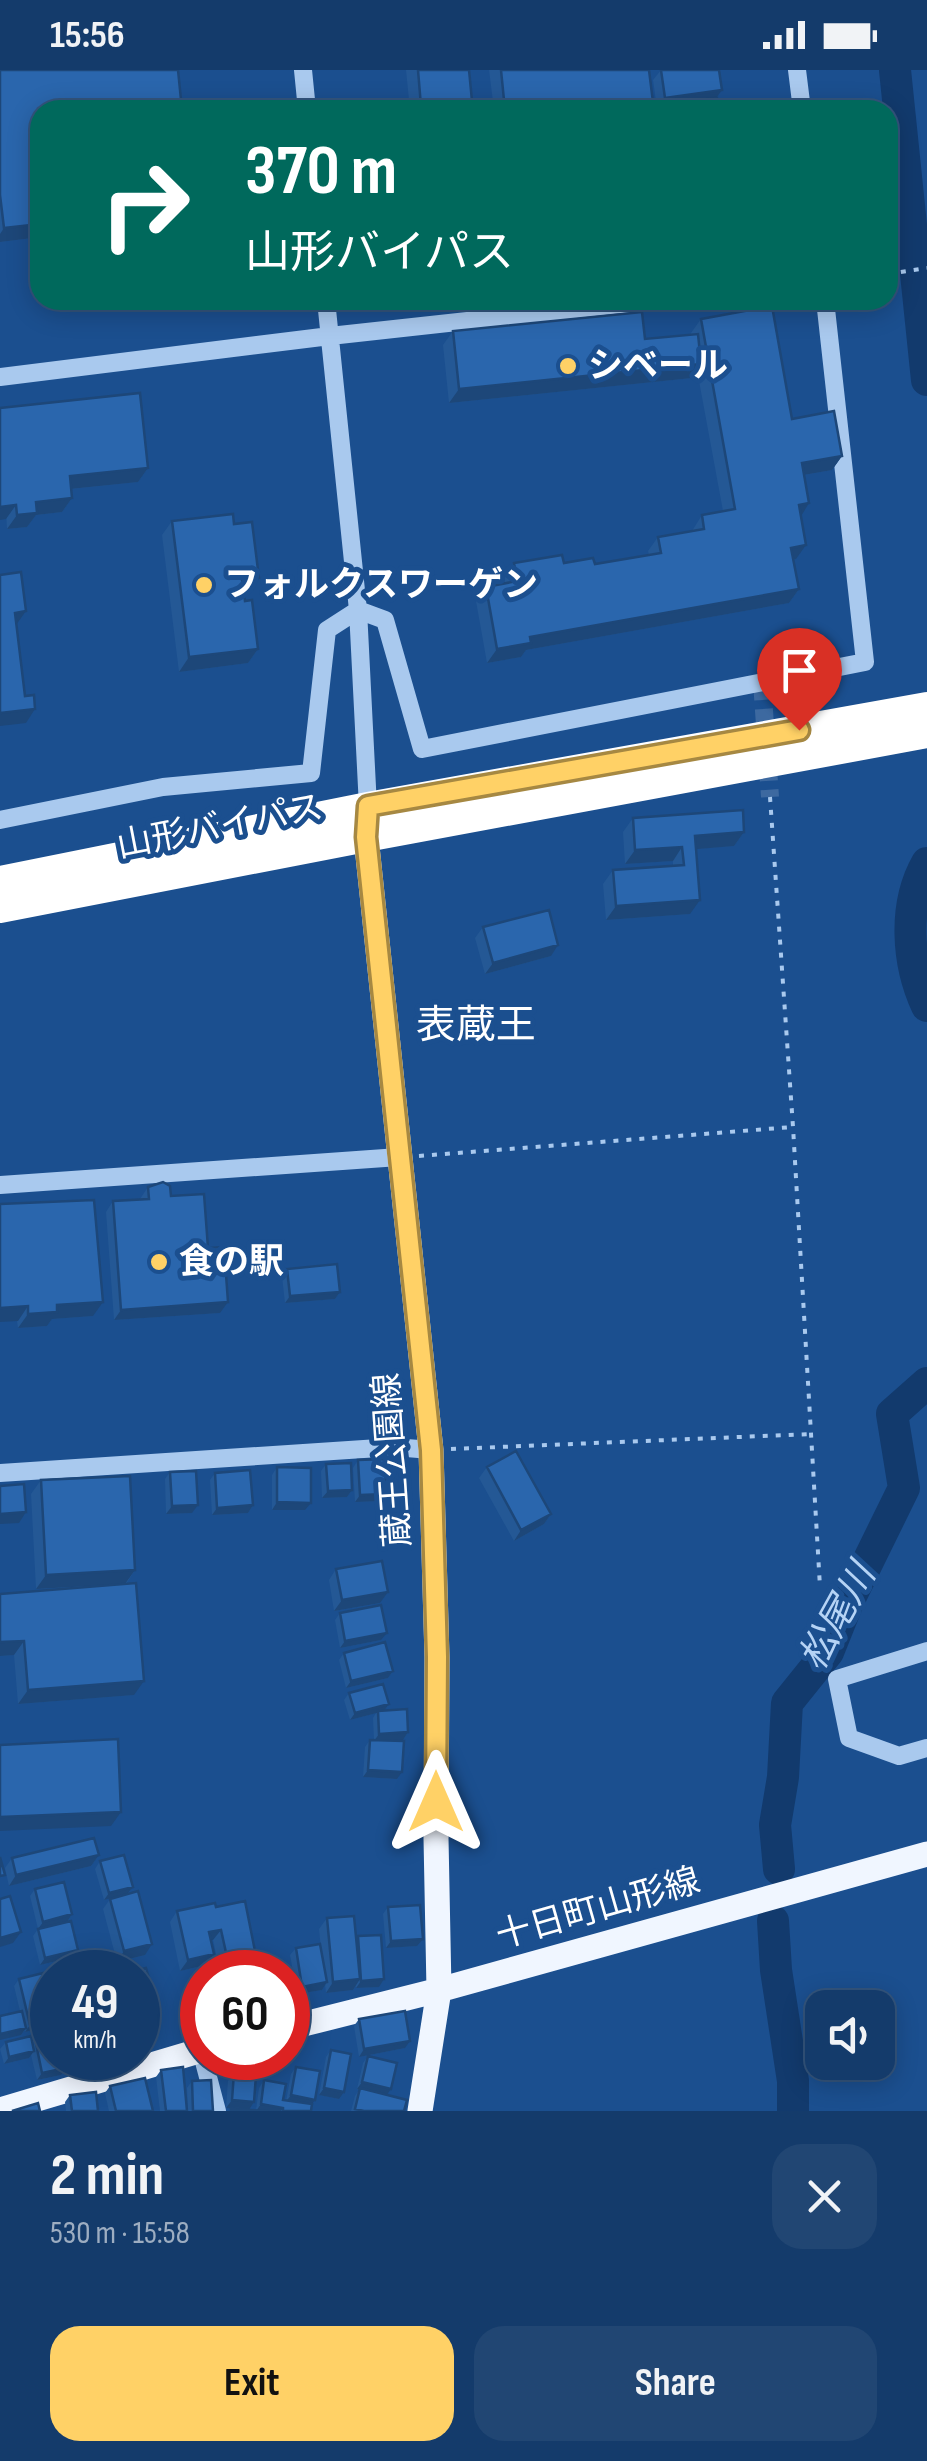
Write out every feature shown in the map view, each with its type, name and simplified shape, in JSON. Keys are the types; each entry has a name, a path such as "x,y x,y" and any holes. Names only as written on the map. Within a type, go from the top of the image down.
{"highway":[{"name":"山形バイパス","path":"0,908 367,822 927,707"},
{"name":"山形バイパス","path":"0,882 927,733"}],"main road":[{"name":"蔵王公園線","path":"367,822 431,1450 439,1990 420,2111"},
{"name":"十日町山形線","path":"310,2022 927,1854"},
{"path":"0,2110 180,2059"}],"street":[{"path":"303,70 306,100"},
{"path":"797,70 801,100"},
{"path":"327,310 358,610 367,822"},
{"path":"0,377 567,310"},
{"path":"358,610 385,620 422,749 865,662 826,310"},
{"path":"0,820 162,787 311,773 326,630 358,610"},
{"path":"0,1185 399,1157"},
{"path":"0,1473 394,1447 431,1450"},
{"path":"927,1651 838,1678 849,1738 899,1756 927,1748"},
{"path":"209,2080 217,2111"}],"path":[{"path":"898,272 927,268"},
{"path":"770,797 820,1586"},
{"path":"399,1157 793,1127"},
{"path":"431,1450 812,1434"}],"building":[{"path":"0,70 178,70 181,100 30,100 30,225 4,228 0,195"},
{"path":"418,70 469,70 472,100 420,100"},
{"path":"501,70 649,70 653,100 504,100"},
{"path":"661,70 719,70 722,90 665,98"},
{"path":"773,310 792,419 834,411 842,456 802,463 809,503 799,505 806,545 791,548 799,589 530,637 531,643 497,649 486,587 517,581 514,563 562,555 564,563 593,558 595,564 661,553 658,537 704,529 702,515 735,509 701,319"},
{"name":"シベール","path":"642,312 645,339 698,334 701,364 459,389 453,331"},
{"path":"140,393 148,468 70,476 72,498 36,502 37,513 17,515 16,505 0,507 0,408"},
{"path":"233,514 234,524 252,522 259,578 242,580 245,601 252,600 258,649 189,657 172,521"},
{"path":"21,572 26,611 15,613 25,696 34,695 35,709 0,713 0,575"},
{"path":"743,810 744,832 695,836 700,900 616,906 613,870 684,865 682,847 635,850 633,818"},
{"path":"549,910 558,945 493,963 483,927"},
{"path":"163,1182 170,1186 171,1196 204,1194 208,1248 224,1247 228,1302 121,1310 113,1201 149,1199 148,1187"},
{"path":"94,1200 103,1302 57,1305 57,1312 28,1314 28,1306 0,1308 0,1204"},
{"path":"337,1264 340,1292 290,1296 287,1269"},
{"path":"516,1451 551,1514 521,1530 487,1467"},
{"path":"385,1459 386,1494 360,1495 358,1460"},
{"path":"351,1463 352,1490 328,1491 326,1464"},
{"path":"277,1467 311,1468 311,1503 277,1502"},
{"path":"250,1470 253,1505 217,1508 215,1473"},
{"path":"196,1471 198,1505 172,1506 170,1472"},
{"path":"130,1476 135,1570 46,1575 41,1480"},
{"path":"24,1484 26,1512 0,1514 0,1486"},
{"path":"382,1561 388,1592 342,1600 336,1569"},
{"path":"136,1583 144,1681 28,1690 24,1641 0,1642 0,1594"},
{"path":"381,1605 387,1633 345,1641 340,1613"},
{"path":"385,1642 393,1671 351,1681 344,1653"},
{"path":"383,1684 389,1704 355,1713 349,1693"},
{"path":"407,1709 408,1732 379,1734 378,1711"},
{"path":"118,1739 121,1812 0,1817 0,1745"},
{"path":"370,1740 404,1741 402,1772 368,1770"},
{"path":"94,1838 99,1855 16,1875 12,1858"},
{"path":"124,1855 133,1887 109,1893 100,1861"},
{"path":"64,1882 72,1914 43,1922 35,1889"},
{"path":"138,1891 152,1944 124,1950 110,1899"},
{"path":"10,1896 21,1932 0,1938 0,1899"},
{"path":"245,1901 255,1950 225,1950 221,1930 209,1932 213,1950 186,1950 177,1911 215,1903 216,1907"},
{"path":"420,1905 423,1939 391,1941 388,1907"},
{"path":"354,1916 360,1979 333,1982 327,1918"},
{"path":"71,1921 78,1950 43,1950 38,1929"},
{"path":"381,1935 384,1979 361,1981 358,1936"},
{"path":"320,1944 327,1982 310,1985 310,1950 296,1948"},
{"path":"30,1976 30,2025 19,1979"},
{"path":"22,2011 26,2028 0,2034 0,2016"},
{"path":"405,2011 410,2041 364,2049 359,2019"},
{"path":"30,2036 30,2052 9,2057 6,2042"},
{"path":"331,2050 351,2054 344,2092 324,2088"},
{"path":"368,2056 397,2063 391,2089 362,2082"},
{"path":"180,2067 187,2111 166,2111 161,2070"},
{"path":"310,2069 320,2071 315,2100 291,2095 294,2080 310,2080"},
{"path":"145,2080 153,2111 116,2111 110,2086"},
{"path":"211,2080 213,2111 193,2111 192,2081"},
{"path":"233,2080 256,2080 254,2102 232,2100"},
{"path":"264,2080 286,2084 283,2100 312,2104 311,2111 283,2111 261,2104"},
{"path":"360,2088 407,2100 404,2111 355,2109"},
{"path":"96,2092 98,2111 72,2111 70,2095"},
{"path":"38,2103 40,2111 12,2111"}],"waterway":[{"name":"松尾川","path":"895,70 927,380"},
{"name":"松尾川","path":"927,863 911,915 915,971 927,1006"},
{"name":"松尾川","path":"779,1869 775,1825 783,1777 787,1703 828,1652 904,1488 892,1414 927,1383"},
{"name":"松尾川","path":"773,1921 776,1970 793,2081 793,2111"}],"tunnel":[{"path":"762,682 770,797"}],"place":[{"name":"シベール","path":"568,366"},
{"name":"フォルクスワーゲン","path":"204,585"},
{"name":"食の駅","path":"159,1262"}],"district":[{"name":"表蔵王","path":"476,1026"}],"route":[{"path":"436,1802 437,1657 431,1450 366,837 368,806 799,730"}]}
